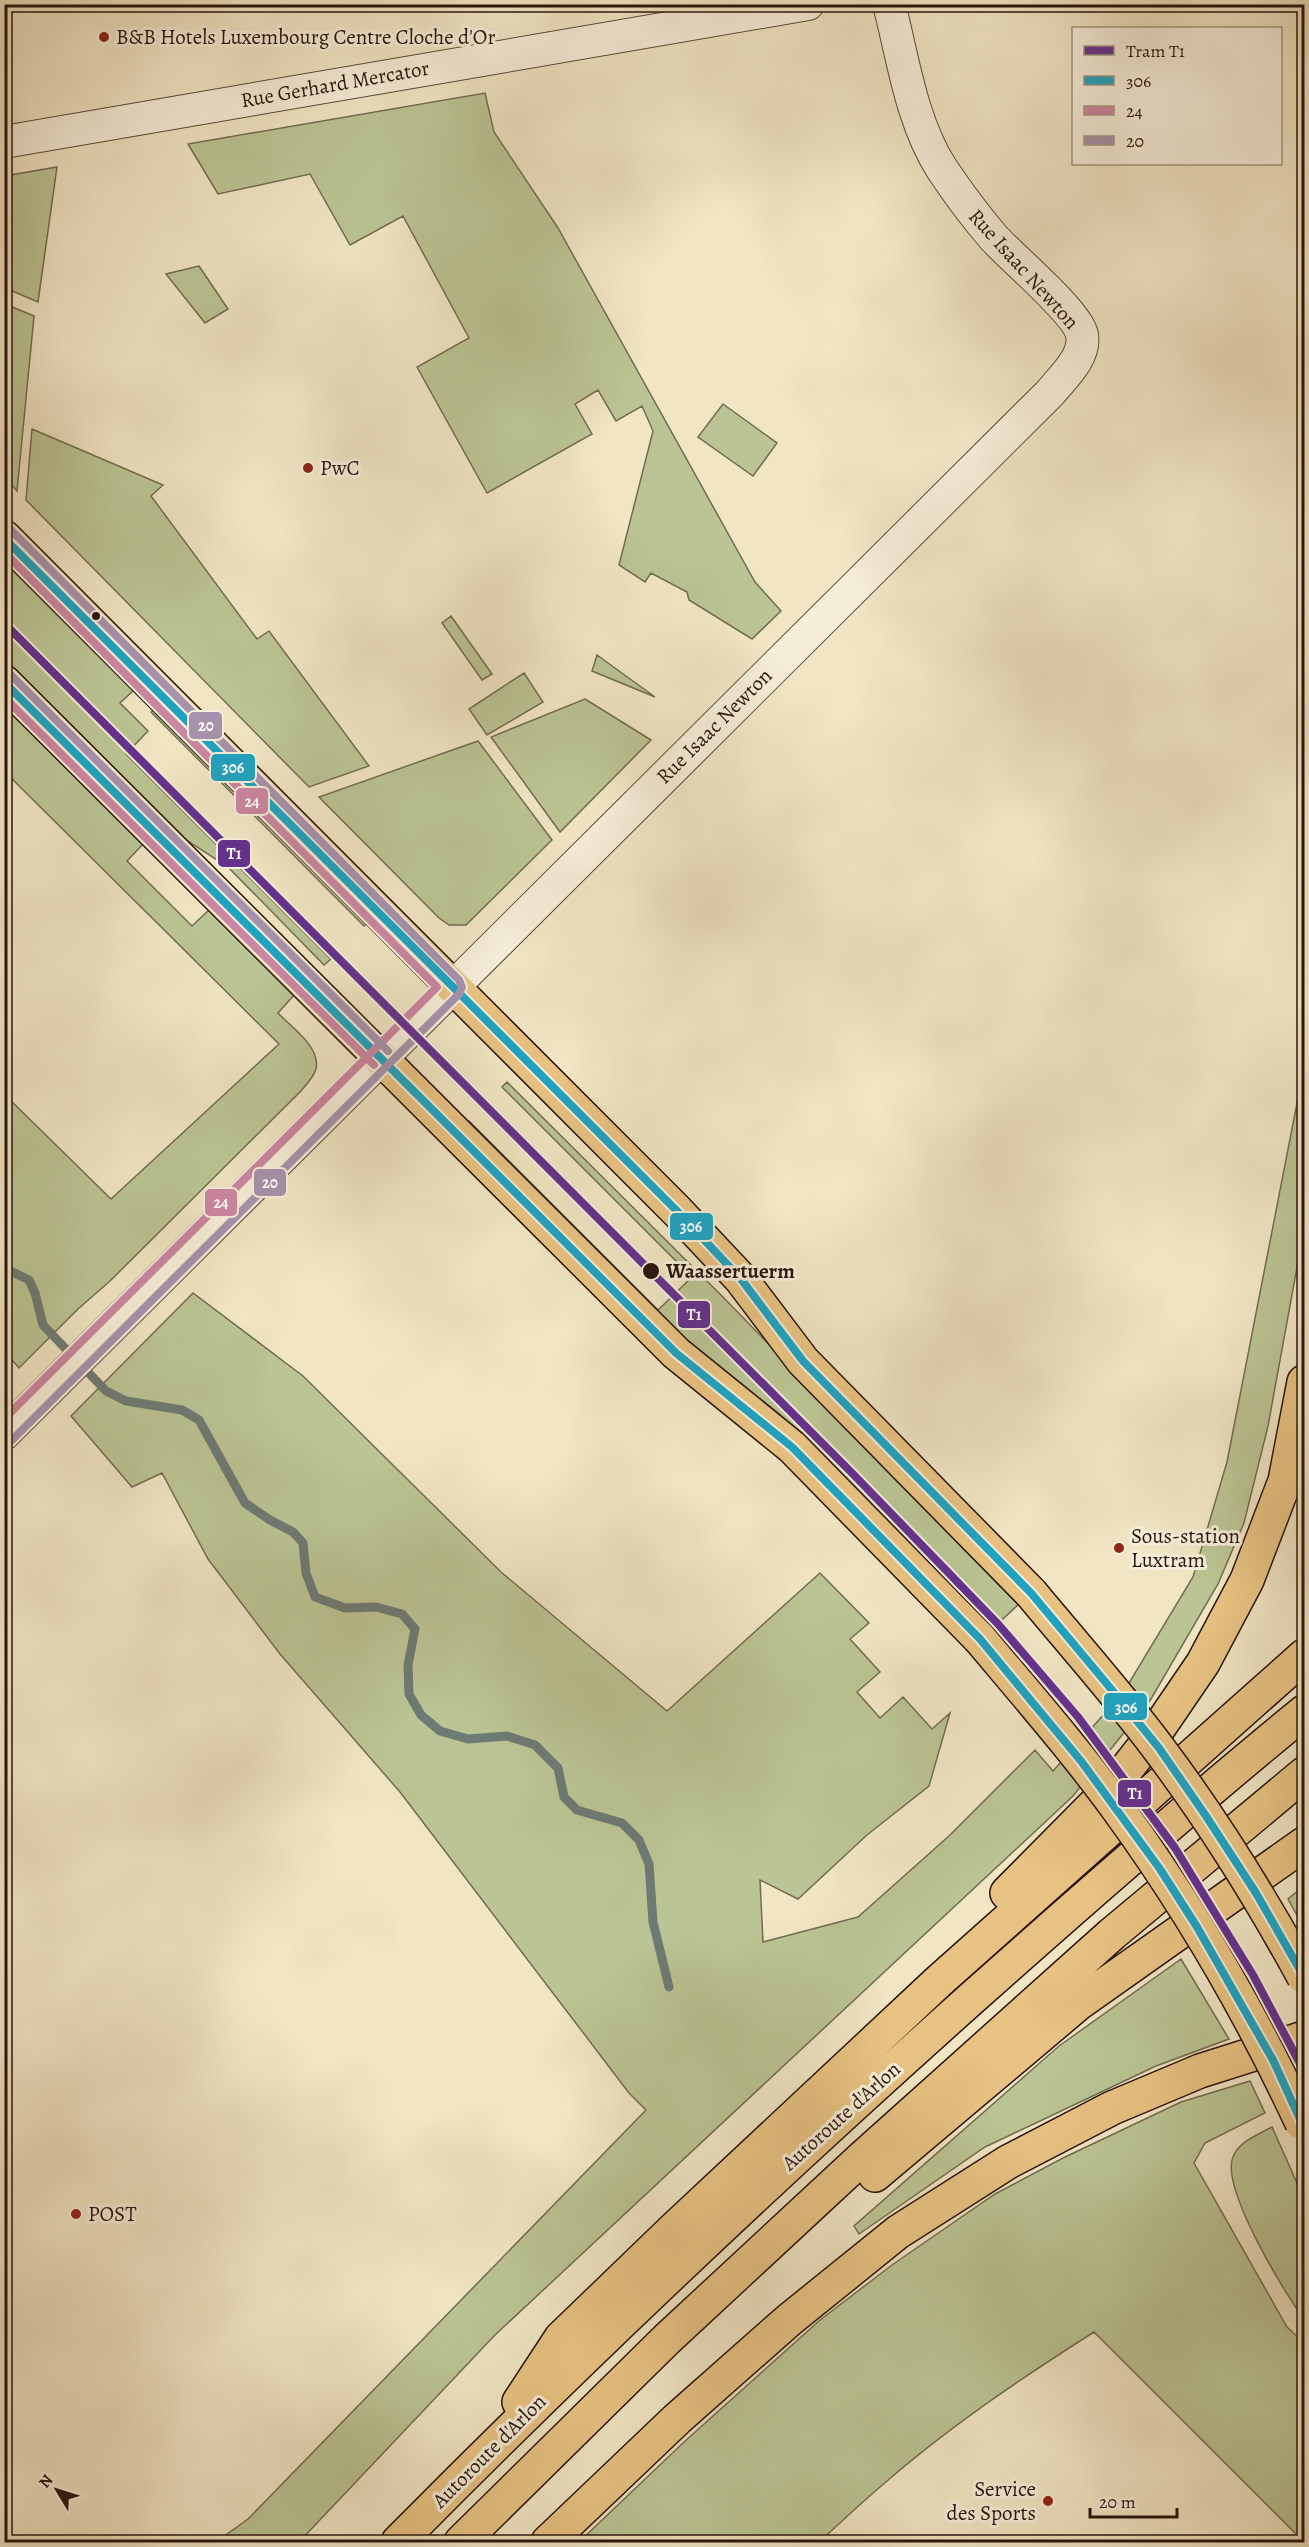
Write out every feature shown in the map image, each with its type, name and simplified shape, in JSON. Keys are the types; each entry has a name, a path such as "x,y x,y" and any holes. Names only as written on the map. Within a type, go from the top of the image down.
{"main road":[{"path":"4,537 678,1212 741,1279 803,1361 1031,1593 1159,1749 1225,1845 1305,1977"},
{"path":"4,682 676,1353 792,1447 980,1639 1082,1761 1160,1869 1236,1992 1273,2060 1303,2125"},
{"path":"939,1981 989,1912 1113,1786 1158,1729 1203,1663 1247,1580 1285,1481 1305,1382"},
{"path":"485,2454 561,2338 939,1981 1305,1656"},
{"name":"Autoroute d'Arlon","path":"398,2542 638,2306 829,2126 1077,1905 1305,1712"},
{"path":"461,2542 667,2339 862,2158 1112,1934 1305,1774"},
{"path":"473,2542 583,2450 879,2172 1079,2003 1305,1844"},
{"path":"548,2542 676,2419 780,2328 897,2232 1008,2162 1112,2108 1200,2071 1305,2038"}],"street":[{"name":"Rue Gerhard Mercator","path":"4,142 808,4"},
{"name":"Rue Isaac Newton","path":"4,1434 1050,393 1076,360 1083,337 1080,329 1062,305 996,240 966,204 940,166 925,134 913,98 889,4"}],"green space":[{"path":"485,93 494,132 558,228 755,582 781,611 752,639 689,600 687,592 651,573 645,582 619,565 653,431 642,406 616,421 598,390 575,404 592,434 487,493 417,367 469,338 403,216 350,245 310,174 218,194 188,144"},
{"path":"57,167 38,302 5,288 5,176"},
{"path":"199,266 228,309 205,323 166,274"},
{"path":"5,304 34,316 17,491 5,477"},
{"path":"723,404 777,443 753,476 698,437"},
{"path":"32,429 163,485 151,496 257,639 269,631 369,766 309,787 26,500"},
{"path":"4,558 135,689 120,703 148,731 126,754 331,959 324,965 228,867 180,836 156,814 5,660"},
{"path":"451,616 492,674 482,680 442,623"},
{"path":"597,655 655,697 592,671"},
{"path":"524,673 543,702 487,735 469,709"},
{"path":"585,699 651,740 560,832 491,737"},
{"path":"5,702 144,843 127,861 192,926 210,909 295,994 278,1013 310,1045 316,1061 313,1075 300,1092 19,1368 5,1352 5,1095 111,1199 279,1044 5,772"},
{"path":"155,709 368,922 364,926 151,712"},
{"path":"478,741 552,840 466,925 449,925 439,918 319,797"},
{"path":"1304,1079 1304,1229 1268,1426 1244,1523 1218,1584 1151,1699 1073,1796 495,2335 299,2542 216,2542 248,2519 646,2110 629,2093 400,1792 280,1654 208,1559 162,1473 132,1487 71,1416 193,1293 303,1376 501,1572 667,1711 820,1573 869,1623 850,1639 880,1672 857,1692 880,1718 903,1697 932,1729 950,1713 929,1786 867,1835 798,1899 760,1880 763,1942 858,1917 950,1835 1035,1750 1053,1771 1123,1693 1193,1577 1227,1462 1298,1098"},
{"path":"507,1082 722,1296 1020,1603 991,1630 778,1413 676,1331 465,1124 469,1121 658,1310 692,1277 502,1087"},
{"path":"1304,1886 1304,1928 1288,1899"},
{"path":"1181,1959 1229,2039 1156,2066 985,2147 859,2234 854,2226 1059,2046"},
{"path":"1250,2081 1265,2113 1205,2143 1194,2163 1287,2327 1304,2343 1304,2542 1094,2332 1011,2386 957,2425 905,2466 819,2542 579,2542 684,2442 820,2320 892,2265 995,2194 1063,2158 1181,2102"},
{"path":"1272,2127 1297,2183 1304,2217 1304,2319 1256,2240 1236,2191 1232,2172 1233,2157 1236,2151 1250,2139"}],"waterway":[{"path":"4,1268 29,1280 35,1293 43,1325 106,1391 126,1401 182,1410 199,1420 245,1503 293,1532 303,1543 306,1573 315,1597 345,1608 376,1607 402,1614 415,1629 408,1665 409,1694 421,1715 440,1731 468,1739 507,1736 535,1745 558,1768 564,1797 577,1810 622,1823 639,1840 649,1864 653,1922 669,1987"}],"tram line":[{"name":"T1","path":"4,623 853,1474 998,1624 1078,1717 1175,1848 1253,1975 1304,2071"}],"transit line":[{"name":"20","path":"11,530 459,980 462,987 459,994 11,1441"},
{"name":"306","path":"4,538 678,1212 741,1279 803,1361 1031,1593 1159,1748 1256,1893 1304,1977"},
{"name":"24","path":"4,552 437,987 4,1419"},
{"name":"20","path":"11,675 388,1051"},
{"name":"306","path":"4,682 676,1353 792,1447 980,1639 1081,1761 1160,1869 1197,1927 1273,2060 1304,2128"},
{"name":"24","path":"4,697 374,1065"}],"place":[{"name":"B&B Hotels Luxembourg Centre Cloche d'Or","path":"104,37"},
{"name":"PwC","path":"308,468"},
{"name":"Waassertuerm","path":"651,1271"},
{"name":"Sous-station Luxtram","path":"1119,1548"},
{"name":"POST","path":"76,2214"},
{"name":"Service des Sports","path":"1048,2501"}]}
